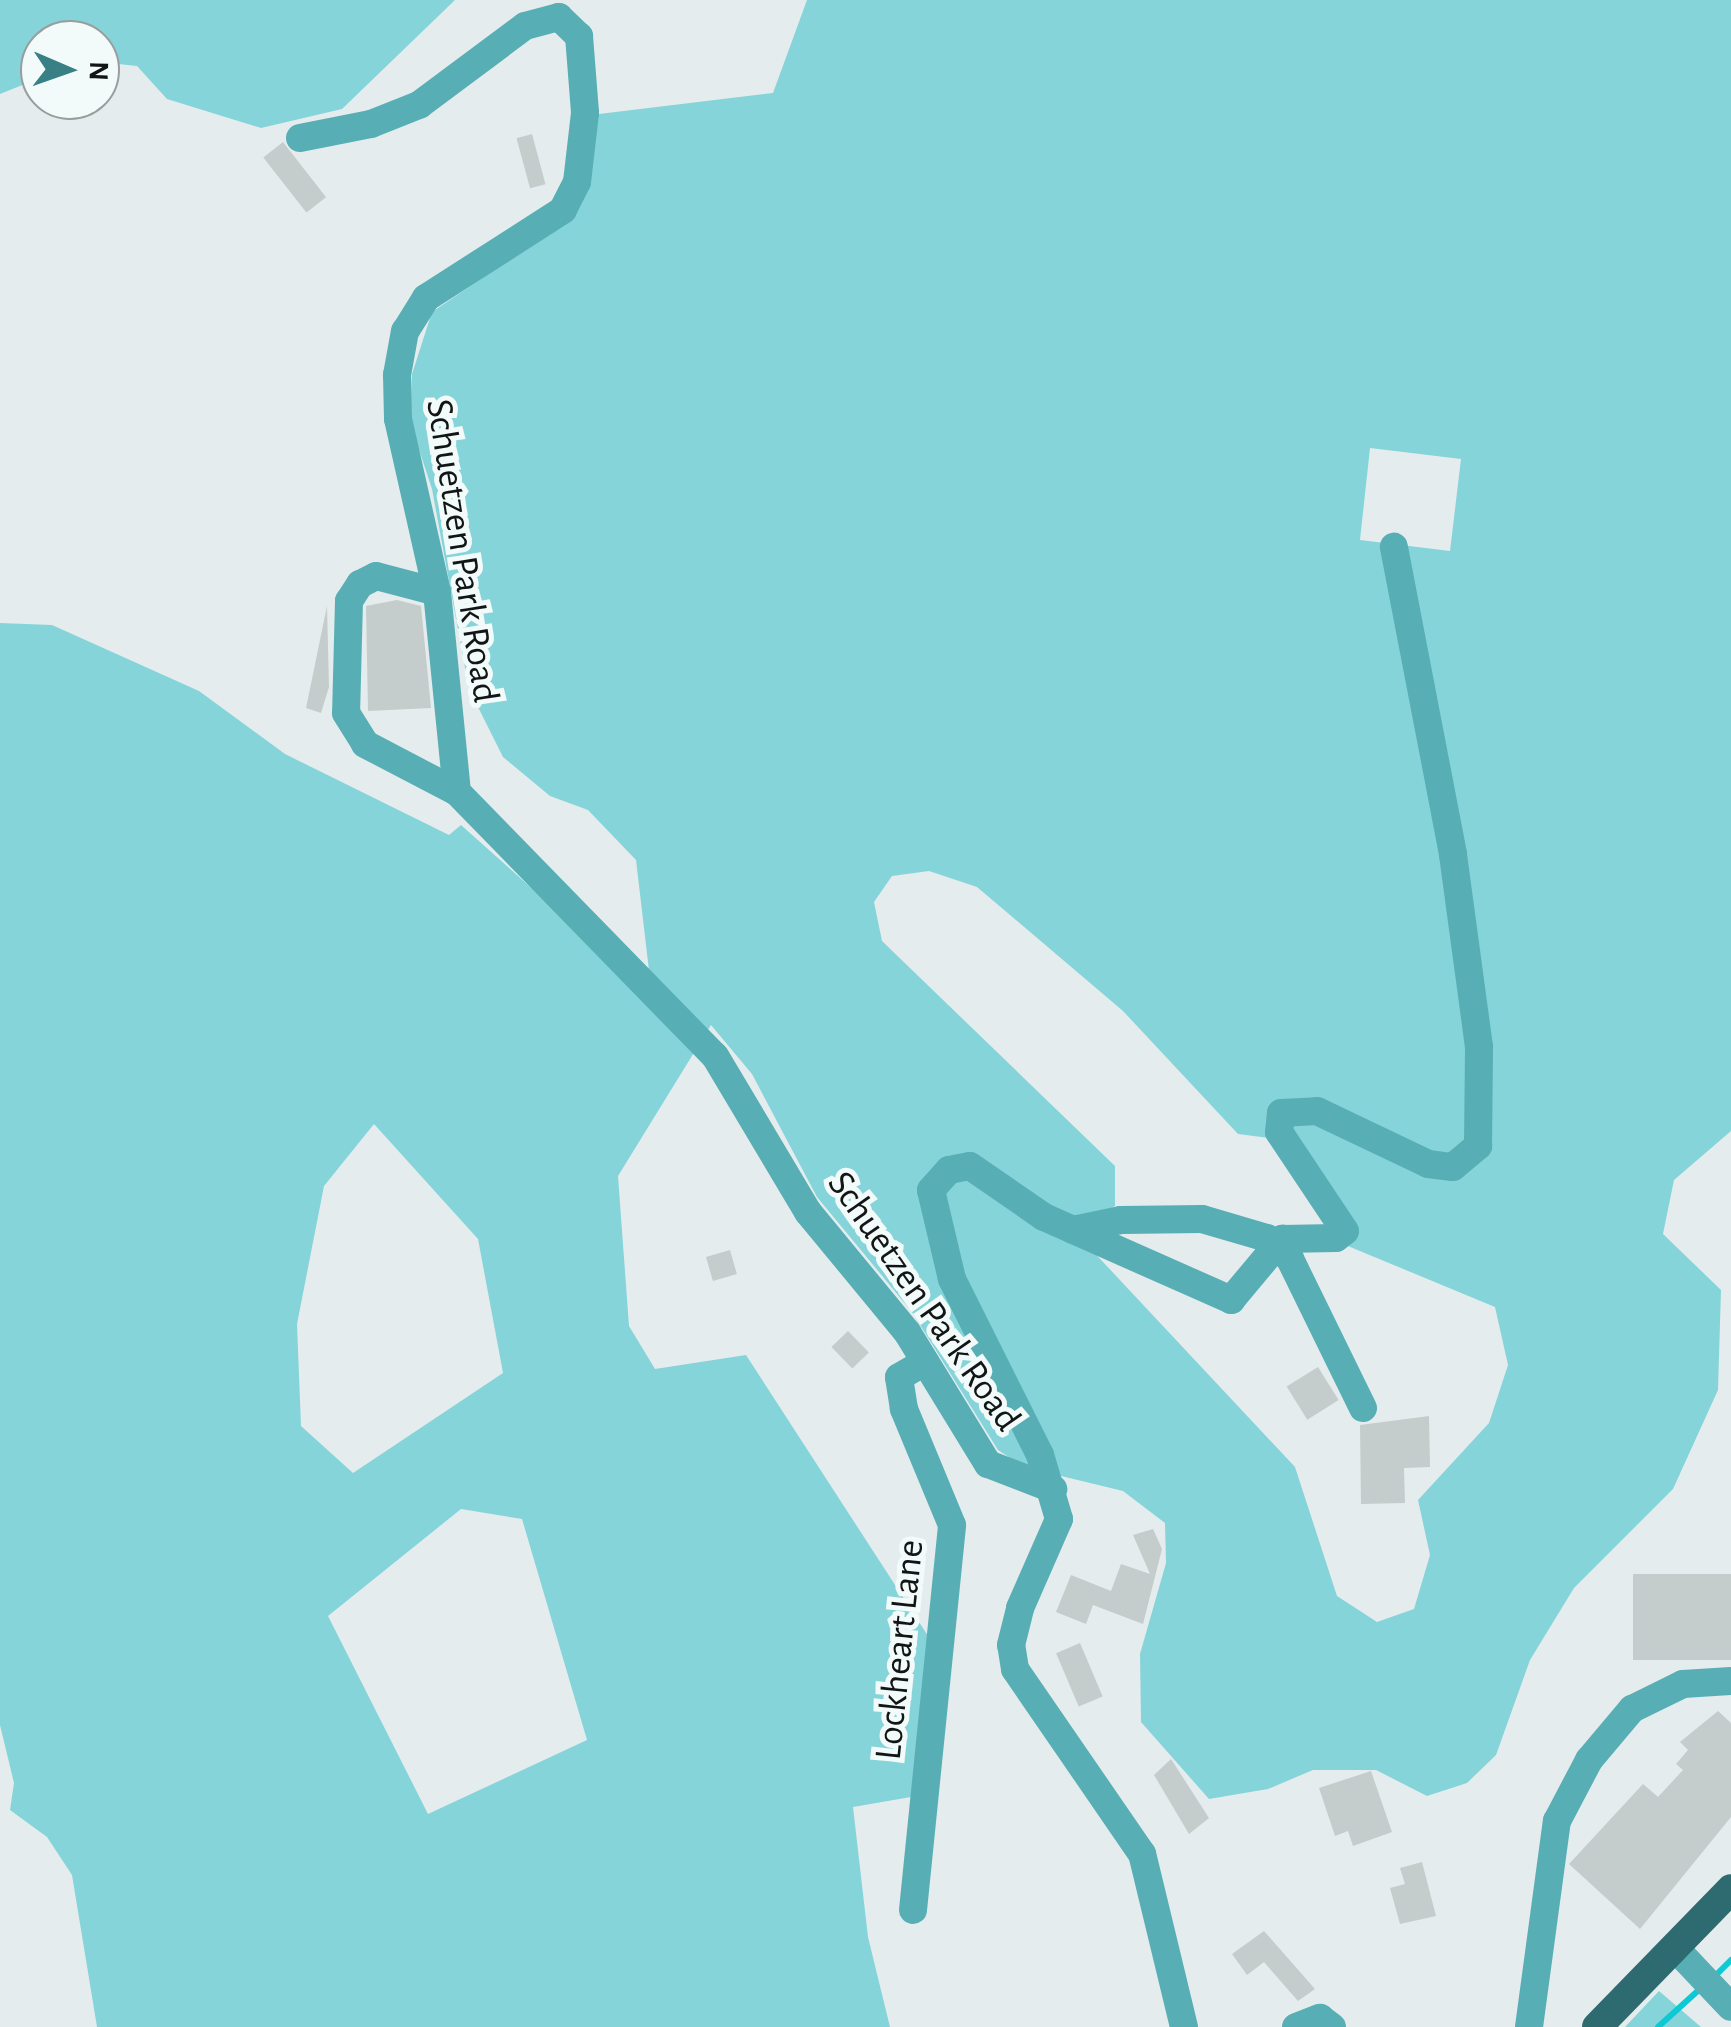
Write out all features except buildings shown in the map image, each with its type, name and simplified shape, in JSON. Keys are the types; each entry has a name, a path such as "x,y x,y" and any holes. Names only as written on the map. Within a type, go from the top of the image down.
{"main road":[{"path":"1597,2027 1683,1957 1731,1889"}],"street":[{"name":"Schuetzen Park Road","path":"300,138 372,124 418,105 525,26 559,17 579,36 584,113 577,182 563,210 426,298 406,331 398,419 437,592 457,792 715,1056 808,1212 925,1362 988,1464 1052,1489"},
{"path":"1276,1245 1345,1231 1279,1132 1281,1113 1316,1111 1428,1164 1453,1167 1478,1146 1479,1047 1453,854 1394,546"},
{"path":"437,592 376,576 360,584 348,601 346,713 364,744 457,792"},
{"name":"Schuetzen Park Road","path":"1184,2027 1142,1854 1015,1669 1011,1645 1020,1608 1060,1519 1052,1489 967,1316 933,1224 931,1190 948,1170 970,1166 1073,1230 1230,1300 1276,1245"},
{"path":"1073,1230 1121,1220 1202,1219 1276,1245 1290,1259 1363,1408"},
{"name":"Lockheart Lane","path":"914,1910 952,1525 899,1377 925,1362"},
{"path":"1529,2027 1531,1990 1558,1821 1589,1760 1632,1709 1683,1684 1731,1681"},
{"path":"1683,1957 1725,2000"},
{"path":"1520,2027 1531,1990"},
{"path":"1296,2027 1320,2018 1332,2027"}],"shaded area":[{"path":"0,0 455,0 342,109 261,128 167,99 137,66 120,64 120,20 20,20 20,86 0,94"},
{"path":"807,0 1731,0 1731,1131 1674,1180 1663,1234 1721,1290 1718,1390 1673,1489 1574,1588 1530,1660 1496,1755 1467,1783 1427,1796 1376,1770 1313,1770 1268,1789 1209,1799 1141,1722 1140,1654 1166,1563 1165,1523 1123,1491 1024,1467 998,1450 912,1312 817,1197 752,1074 711,1025 618,1176 629,1326 655,1369 746,1355 932,1642 911,1797 853,1807 868,1937 890,2027 97,2027 72,1875 47,1837 10,1810 14,1783 0,1725 0,623 52,625 199,691 285,754 449,835 461,825 652,996 636,860 588,810 550,796 503,757 469,689 432,489 410,422 412,374 432,312 551,232 599,114 773,93","holes":["1370,448 1461,459 1450,551 1360,540","929,871 977,887 1123,1011 1238,1134 1269,1138 1343,1244 1495,1307 1508,1365 1489,1423 1418,1500 1430,1555 1414,1609 1377,1622 1337,1596 1295,1467 1074,1231 1115,1206 1115,1166 882,941 874,902 892,876","374,1124 478,1239 503,1373 353,1473 301,1426 297,1324 324,1186","461,1509 522,1519 587,1740 428,1814 328,1616"]},
{"path":"1659,1991 1701,2027 1625,2027"}],"waterway":[{"path":"1714,1977 1731,1960"},
{"path":"1658,2027 1701,1988"}]}
